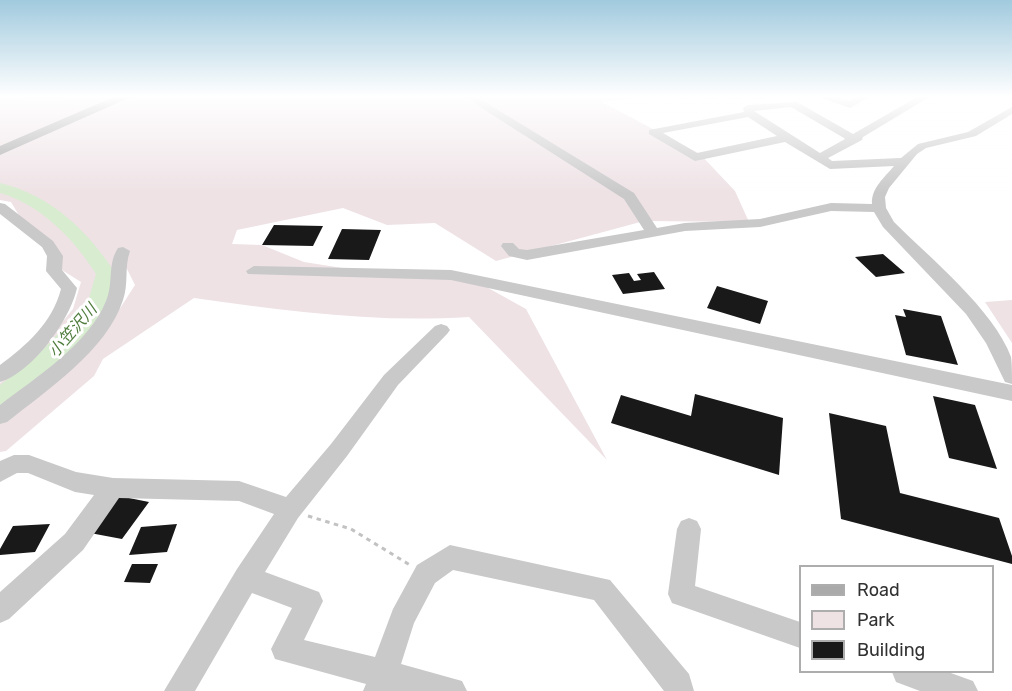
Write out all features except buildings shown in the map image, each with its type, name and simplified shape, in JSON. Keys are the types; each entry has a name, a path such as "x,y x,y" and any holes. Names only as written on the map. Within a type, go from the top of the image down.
{"main road":[{"path":"0,152 54,128"}],"street":[{"path":"520,128 628,196 654,234"},
{"path":"673,128 653,132 695,157 786,138"},
{"path":"771,128 830,165 903,162"},
{"path":"835,128 848,136 858,138"},
{"path":"820,158 874,128"},
{"path":"982,128 972,134 922,146 903,162 883,187 878,197 879,208 888,224 972,310 994,341 1012,377"},
{"path":"0,207 48,244 55,256 54,271 69,288 67,300 48,331 17,362 0,375"},
{"path":"508,246 514,253 527,255 685,227 760,223 831,207 879,208"},
{"path":"0,416 43,384 95,334 109,312 121,281 118,268 123,251"},
{"path":"254,271 341,272 402,276 451,275 1012,393"},
{"path":"179,691 290,510 339,450 391,380 441,330"},
{"path":"0,472 14,464 29,464 75,482 113,488 239,491 290,510"},
{"path":"0,609 74,542 113,488"},
{"path":"689,529 681,594 799,634"},
{"path":"381,683 402,618 426,574 450,557 602,590 679,684 679,691"},
{"path":"246,579 310,601 285,650 381,683 452,691"},
{"path":"909,673 963,691"}],"path":[{"path":"290,510 351,529 426,574"}],"green space":[{"path":"0,128 651,128 700,154 735,191 749,222 644,221 496,261 435,223 387,225 343,208 237,230 232,244 262,245 304,262 387,275 472,279 526,309 607,460 469,317 365,317 194,298 103,359 94,376 6,451 0,452 0,383 32,359 73,309 81,282 54,265 51,248 26,227 11,202 0,200","holes":["118,251 135,285 101,338"]},
{"path":"1012,300 1012,343 985,302"}],"waterway":[{"name":"小笠沢川","path":"0,188 30,199 60,220 87,247 106,274 100,300 77,328 43,365 0,400"}]}
